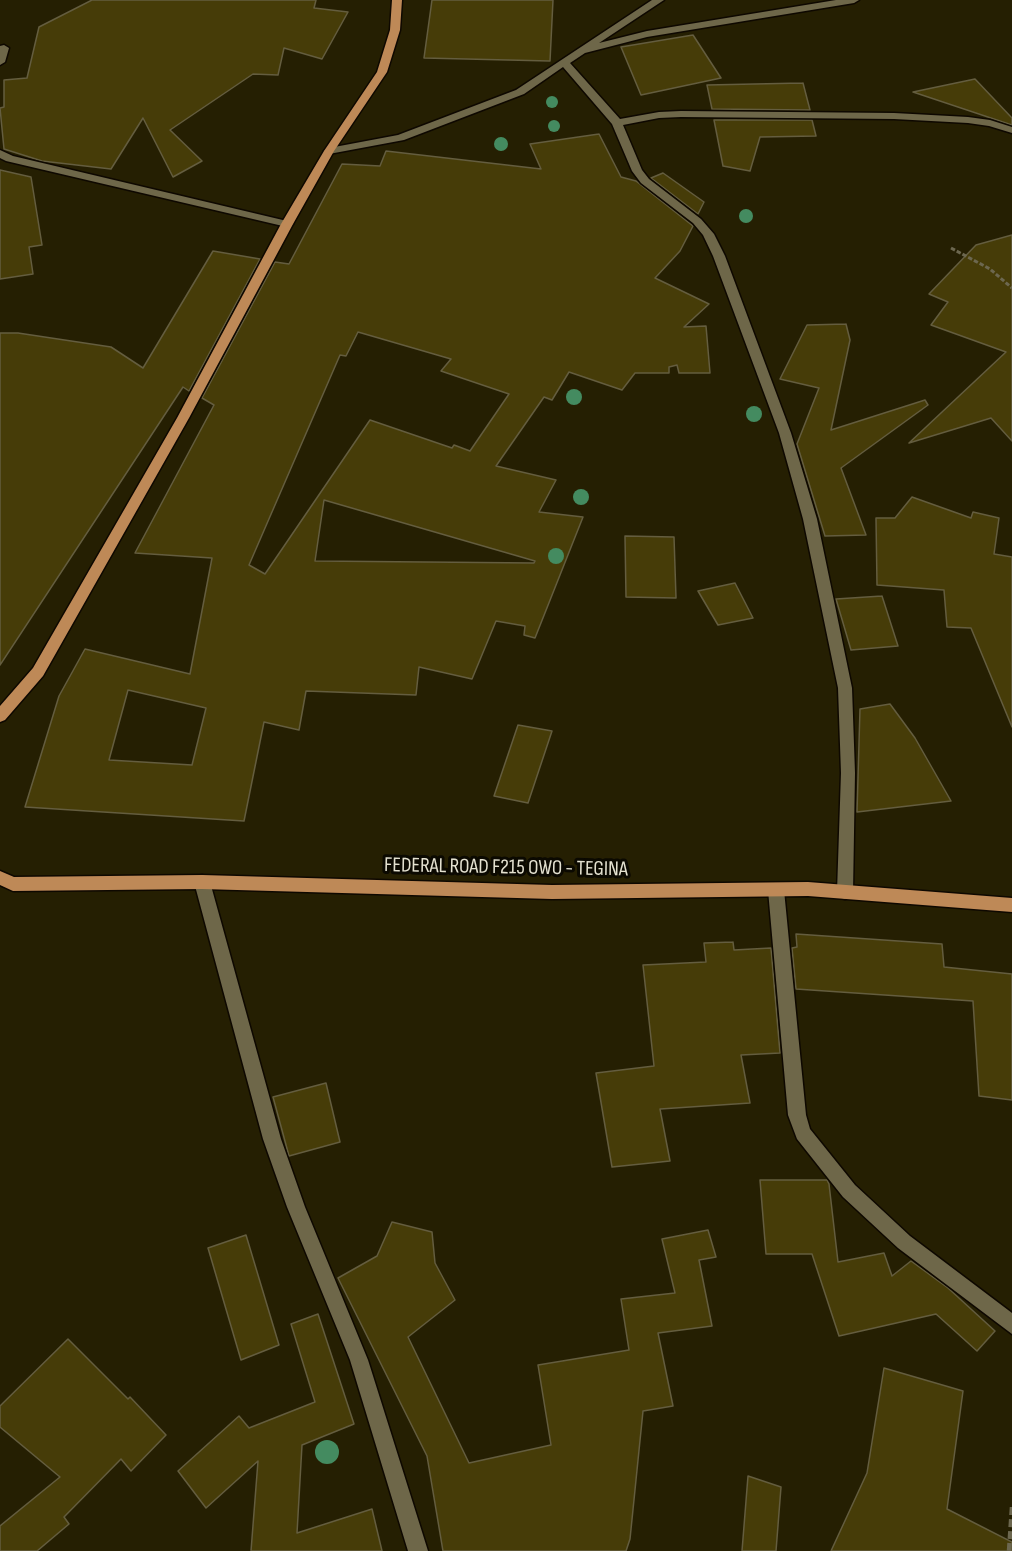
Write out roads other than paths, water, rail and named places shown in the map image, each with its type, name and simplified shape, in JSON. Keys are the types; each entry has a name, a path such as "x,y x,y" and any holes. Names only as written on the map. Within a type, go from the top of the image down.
{"main road":[{"path":"0,716 38,672 183,418 287,224 329,152 382,72 395,30 398,0"},
{"name":"FEDERAL ROAD F215 OWO - TEGINA","path":"4,884 202,882 552,892 776,890 845,892 1012,905"}],"street":[{"path":"329,152 400,138 520,92 659,0"},
{"path":"581,51 647,34 854,0"},
{"path":"0,62 4,48"},
{"path":"564,62 617,123 637,171 645,181 697,221 708,234 719,256 785,433 810,519 830,604 845,688 848,773 845,892"},
{"path":"617,123 659,115 681,114 894,116 968,120 1012,130"},
{"path":"0,153 17,161 287,224"},
{"path":"202,882 272,1139 296,1207 359,1360 418,1551"},
{"path":"776,890 797,1115 803,1133 849,1191 904,1242 1012,1325"}]}
